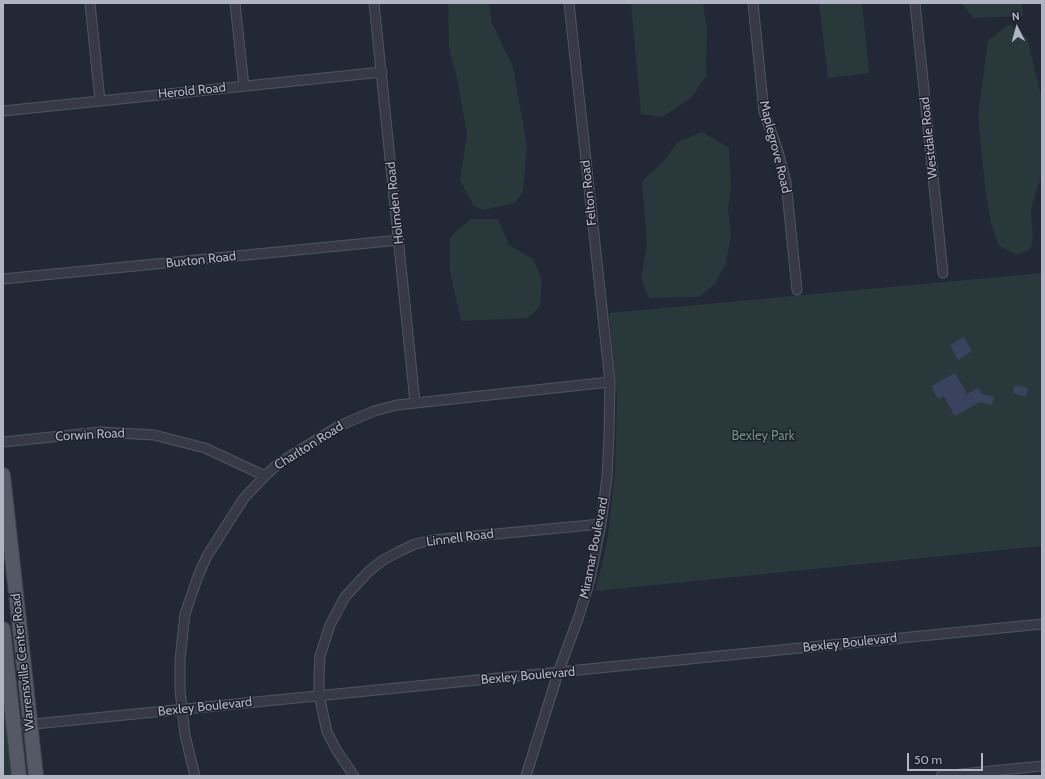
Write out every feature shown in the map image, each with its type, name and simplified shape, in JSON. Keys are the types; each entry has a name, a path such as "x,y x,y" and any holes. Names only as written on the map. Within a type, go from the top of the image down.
{"main road":[{"name":"Warrensville Center Road","path":"3,476 36,776"},
{"name":"Warrensville Center Road","path":"3,629 19,776"}],"street":[{"path":"90,3 100,101"},
{"path":"235,3 244,86"},
{"name":"Holmden Road","path":"374,3 415,402"},
{"name":"Felton Road","path":"569,3 610,382"},
{"name":"Maplegrove Road","path":"753,3 764,112 778,151 786,182 797,290"},
{"name":"Westdale Road","path":"915,3 943,273"},
{"name":"Herold Road","path":"3,111 382,72"},
{"name":"Buxton Road","path":"3,280 399,240"},
{"name":"Charlton Road","path":"195,776 188,753 181,710 180,660 185,614 198,576 225,525 244,498 265,476 279,463 311,442 346,423 374,412 415,402 610,382"},
{"name":"Miramar Boulevard","path":"526,776 558,673 588,587 601,524 607,477 610,382"},
{"name":"Corwin Road","path":"3,442 100,432 154,435 205,448 265,476"},
{"name":"Linnell Road","path":"354,776 337,751 327,732 319,695 320,656 330,625 339,608 350,591 368,572 383,560 415,544 433,540 601,524"},
{"name":"Bexley Boulevard","path":"14,726 1042,624"},
{"path":"941,776 1042,766"}],"green space":[{"path":"448,3 489,3 491,21 513,67 527,146 523,191 515,203 483,210 474,206 460,180 467,134 457,78 449,49"},
{"path":"631,3 703,3 707,29 706,76 692,97 662,117 641,114"},
{"path":"819,3 862,3 869,73 828,78"},
{"path":"962,3 1022,3 1023,16 973,18"},
{"path":"1010,24 1027,38 1042,99 1042,173 1031,209 1033,239 1030,249 1017,255 999,246 991,223 986,195 978,117 988,40"},
{"path":"702,132 729,148 731,187 728,209 731,236 726,262 715,284 699,297 649,298 641,278 647,245 642,181 662,163 678,142"},
{"path":"471,219 498,219 509,245 533,259 542,279 540,306 528,318 461,321 450,271 450,237"},
{"name":"Bexley Park","path":"1042,273 1042,546 595,591 608,535 615,469 617,397 609,313"},
{"path":"3,629 19,776 3,776"}],"water":[{"path":"964,337 972,351 958,360 950,345"},
{"path":"955,373 967,394 978,388 982,394 994,397 992,405 980,402 955,416 944,396 938,399 931,386"},
{"path":"1015,385 1028,388 1026,397 1013,393"}]}
